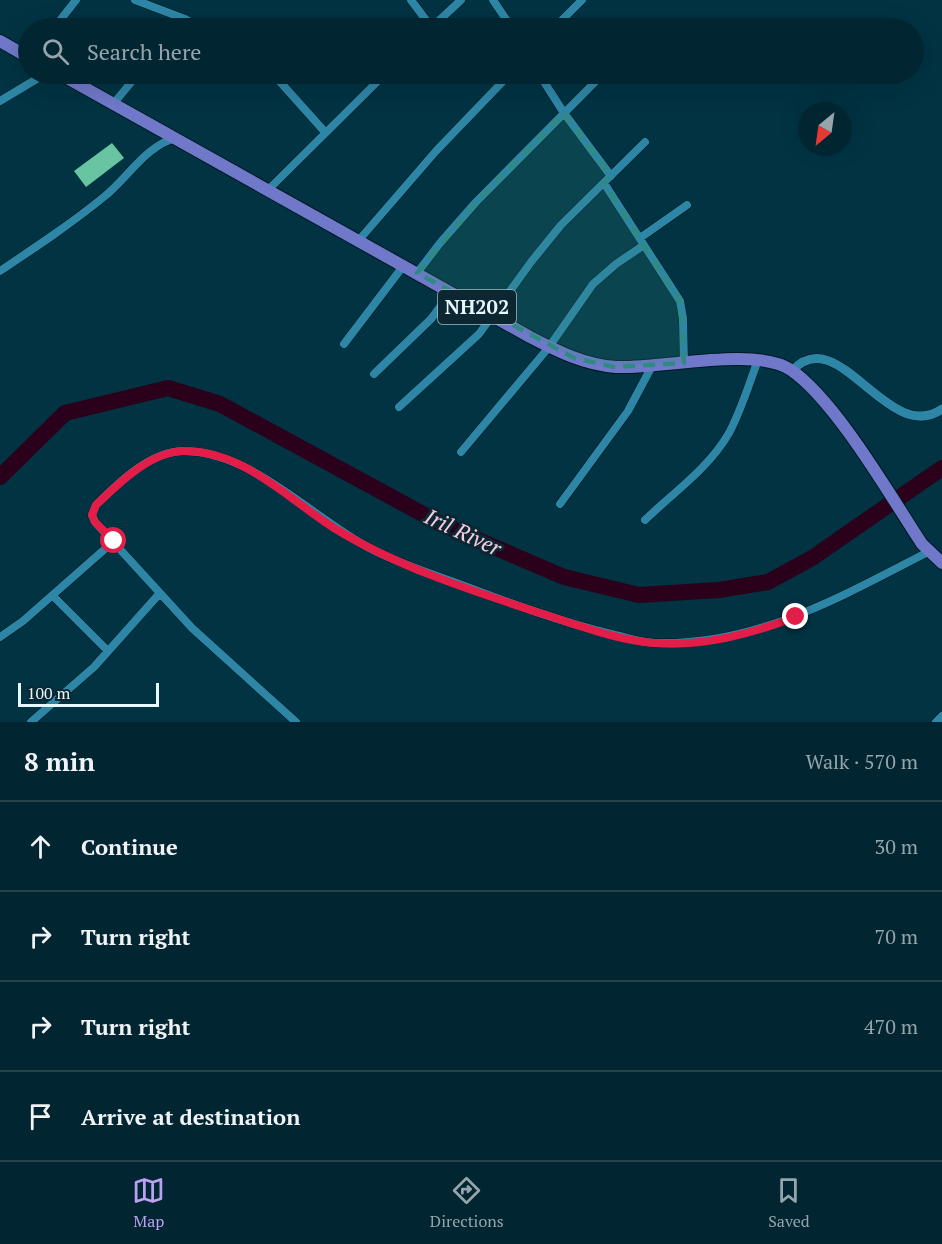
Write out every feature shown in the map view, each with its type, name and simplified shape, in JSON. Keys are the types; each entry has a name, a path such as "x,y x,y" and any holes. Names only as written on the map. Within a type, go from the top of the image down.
{"highway":[{"path":"0,41 18,51"},
{"name":"NH202","path":"79,84 549,347 589,362 614,367 758,360 772,362 792,371 826,406 926,548 942,563"}],"street":[{"path":"62,18 76,0"},
{"path":"135,0 182,18"},
{"path":"411,0 424,18"},
{"path":"442,18 461,0"},
{"path":"494,0 506,18"},
{"path":"564,18 582,0"},
{"path":"0,101 28,84"},
{"path":"114,103 130,84"},
{"path":"282,84 325,132"},
{"path":"269,189 375,84"},
{"path":"359,240 436,151 500,84"},
{"path":"545,84 611,176"},
{"path":"417,273 476,202 593,84"},
{"path":"0,271 107,194 153,150 168,140 178,138"},
{"path":"399,407 478,334 538,252 561,225 645,142"},
{"path":"604,183 680,301 683,318 684,363"},
{"path":"461,452 549,347 593,284 687,205"},
{"path":"344,344 404,266"},
{"path":"374,375 431,319 451,292"},
{"path":"645,520 697,472 720,446 737,415 758,360"},
{"path":"792,371 802,361 820,360 861,380 882,400 910,417 924,417 942,409"},
{"path":"560,504 628,411 652,366"},
{"path":"296,722 215,650 95,522 92,515 93,509 104,497 148,462 162,454 183,451 209,455 247,468 333,527 374,551 508,603 585,628 653,644 705,642 753,633 825,605 926,548"},
{"path":"0,637 53,596 114,541"},
{"path":"31,722 108,651 160,593"},
{"path":"53,596 108,651"},
{"path":"936,722 942,716"}],"highlighted area":[{"path":"564,113 611,176 604,183 680,301 684,363 614,367 574,358 417,273 476,202"}],"building":[{"path":"112,143 124,158 86,187 74,171"}],"waterway":[{"name":"Iril River","path":"0,477 65,413 168,388 220,404 443,525 564,577 639,595 719,590 768,582 812,558 942,468"}],"route":[{"path":"114,541 95,522 92,515 96,505 148,462 162,454 183,451 228,460 247,468 290,495 333,527 374,551 508,603 585,628 653,644 705,642 753,633 796,617"}]}
